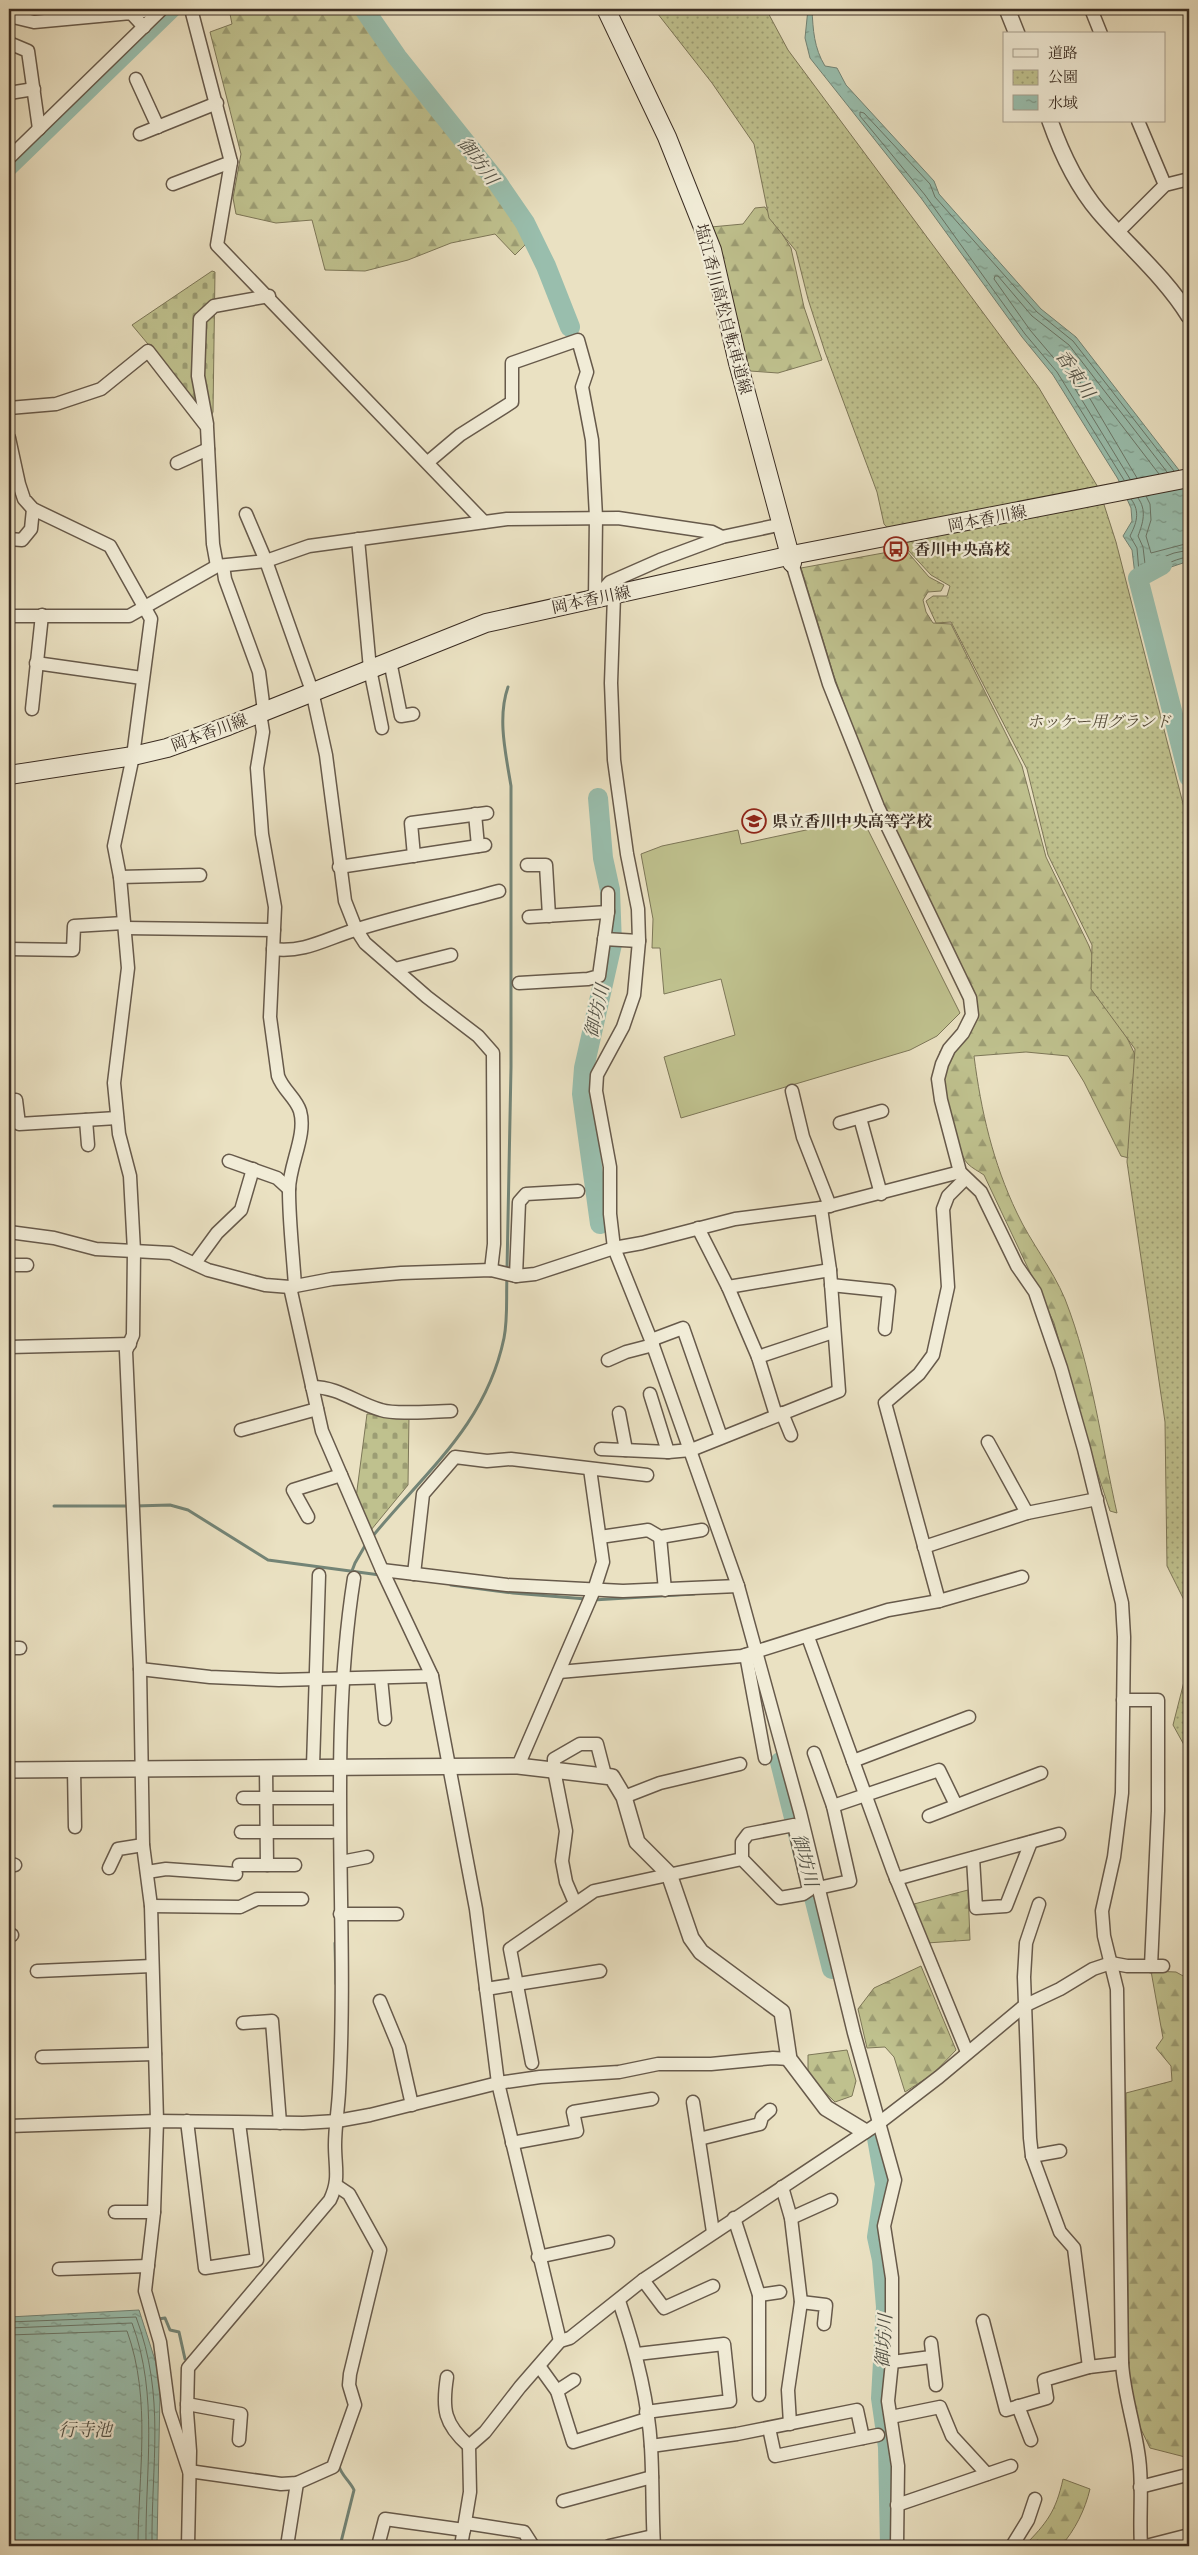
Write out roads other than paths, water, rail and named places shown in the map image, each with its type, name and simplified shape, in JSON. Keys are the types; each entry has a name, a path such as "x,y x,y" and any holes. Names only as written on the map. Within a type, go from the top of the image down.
{"main road":[{"name":"塩江香川高松自転車道線","path":"606,9 667,137 712,250 757,434 792,559"},
{"name":"岡本香川線","path":"9,775 133,756 198,737 486,623 908,534 1189,478"}],"street":[{"path":"143,9 143,11 158,9"},
{"path":"9,158 162,9"},
{"path":"191,9 232,162 218,245 484,522"},
{"path":"1007,9 1016,32"},
{"path":"1091,9 1100,32"},
{"path":"9,16 34,22 98,12 131,13 144,27"},
{"path":"9,43 28,51 39,129"},
{"path":"136,79 158,127"},
{"path":"9,94 34,89"},
{"path":"140,134 217,103"},
{"path":"1050,122 1057,140 1080,183 1098,211 1176,294 1189,316"},
{"path":"1138,122 1165,185"},
{"path":"173,184 232,162"},
{"path":"1118,232 1165,185 1189,178"},
{"path":"269,296 214,306 200,319 198,376 207,427 213,544 259,672 263,732 257,768 262,834 275,907 270,1017 278,1076 281,1085 300,1111 302,1122 300,1138 292,1165 289,1189 293,1286 322,1431 382,1570 432,1676 476,1909 498,2083 538,2257 560,2342"},
{"path":"428,462 460,435 512,402 512,363 578,340 587,372 582,387 592,440 596,517 595,599"},
{"path":"9,408 56,404 101,389 148,351 207,427"},
{"path":"9,438 14,484 24,499 33,509 110,546 135,594 146,608 151,619 133,756 114,846 120,878 128,968 114,1083 122,1153 130,1176 134,1252 133,1335 126,1351 140,1669 144,1845 150,1906 157,2120 154,2212 145,2291 160,2342 169,2411 189,2471"},
{"path":"177,463 208,449"},
{"path":"9,539 22,540 31,529 33,509"},
{"path":"246,514 266,561 312,691 326,755 345,901 356,929 365,943 427,997 478,1036 493,1053 494,1244 491,1270"},
{"path":"9,616 129,616 220,566 266,561 310,546 507,519 596,517 712,532 722,536"},
{"path":"595,599 610,582 722,536 783,524"},
{"path":"358,539 370,669 382,728"},
{"path":"792,559 829,684 878,807 970,998 972,1016 963,1033 949,1049 938,1078 941,1100 963,1175 980,1192 1017,1266 1034,1292 1061,1368 1097,1498 1122,1603 1124,1636 1122,1793 1114,1857 1102,1911 1104,1936 1117,1989 1122,2363 1123,2379 1139,2459 1141,2546"},
{"path":"614,595 611,682 614,760 627,854 638,909 639,942 634,995 623,1027 597,1075 596,1091 610,1167 610,1214 614,1248 652,1342 738,1586 751,1654 765,1758"},
{"path":"32,709 42,615"},
{"path":"390,660 400,716 414,714"},
{"path":"36,663 142,678"},
{"path":"340,867 414,856 482,845 481,814 411,822 414,856"},
{"path":"527,865 546,865 550,916"},
{"path":"120,878 200,875"},
{"path":"273,949 291,951 311,946 356,929 499,891"},
{"path":"519,982 588,979 598,976 608,912 608,893"},
{"path":"529,917 608,912"},
{"path":"9,948 73,950 74,926 274,930"},
{"path":"604,939 639,942"},
{"path":"395,969 451,955"},
{"path":"602,1449 668,1452 691,1450 840,1391 833,1332 825,1207 803,1137 792,1091"},
{"path":"16,1100 19,1124 117,1118"},
{"path":"840,1123 882,1111"},
{"path":"860,1118 881,1194"},
{"path":"86,1120 88,1145"},
{"path":"229,1161 277,1178 289,1189"},
{"path":"195,1263 217,1232 242,1210 253,1169"},
{"path":"9,1232 54,1238 96,1249 171,1253 208,1270 265,1285 293,1286 332,1279 400,1273 491,1270 516,1276 535,1274 614,1248 642,1243 735,1219 825,1207 963,1175"},
{"path":"939,1601 885,1403 918,1374 933,1355 948,1287 943,1209 948,1196 963,1175"},
{"path":"516,1276 519,1202 526,1194 578,1191"},
{"path":"698,1228 728,1287 758,1356 779,1414 791,1435"},
{"path":"9,1265 27,1265"},
{"path":"728,1287 830,1270"},
{"path":"831,1285 889,1291 885,1329"},
{"path":"608,1360 683,1328 721,1438"},
{"path":"758,1356 833,1332"},
{"path":"9,1348 130,1344"},
{"path":"312,1387 327,1387 340,1391 382,1411 451,1411"},
{"path":"650,1394 668,1452"},
{"path":"241,1430 317,1409"},
{"path":"619,1413 626,1450"},
{"path":"988,1442 1027,1513"},
{"path":"414,1574 423,1494 455,1457 487,1461 511,1459 647,1475"},
{"path":"518,1766 594,1590 604,1562 590,1469"},
{"path":"308,1517 293,1490 341,1475"},
{"path":"924,1547 1027,1513 1097,1498"},
{"path":"600,1537 648,1530 660,1537 702,1530"},
{"path":"660,1537 665,1590"},
{"path":"382,1570 507,1585 594,1590 665,1590 738,1586"},
{"path":"313,1766 319,1574"},
{"path":"559,1672 751,1654 888,1610 939,1601 1022,1577"},
{"path":"188,2546 188,2368 330,2200 336,2186 342,2023 340,1914 341,1766 347,1621 354,1578"},
{"path":"808,1637 896,1879 967,2052"},
{"path":"751,1654 800,1812 818,1888 895,2180 884,2226 892,2278 892,2362 888,2401 898,2466 897,2546"},
{"path":"140,1669 210,1677 315,1681 432,1676"},
{"path":"381,1678 385,1720"},
{"path":"469,2446 485,2432 560,2342 570,2338 619,2301 643,2280 879,2122 938,2077 1024,2006 1060,1989 1093,1969 1111,1962 1157,1966 1158,1700 1123,1700"},
{"path":"853,1761 969,1717"},
{"path":"575,1904 566,1882 562,1861 566,1831 554,1770 554,1759 580,1744 597,1744 605,1775"},
{"path":"814,1753 833,1806 850,1881 818,1888"},
{"path":"624,1797 660,1783 740,1764"},
{"path":"9,1770 313,1766 518,1766 612,1777 624,1797 637,1842 669,1874 691,1938 701,1952 782,2012 789,2059 826,2108 864,2131"},
{"path":"266,1767 267,1865"},
{"path":"74,1769 76,1827"},
{"path":"833,1806 939,1770 956,1805"},
{"path":"929,1816 1041,1772"},
{"path":"242,1798 332,1798"},
{"path":"794,1825 809,1890 803,1894 780,1898 742,1859 742,1842 748,1834 794,1825"},
{"path":"241,1832 332,1832"},
{"path":"896,1879 1059,1834"},
{"path":"973,1858 976,1908 1006,1906 1031,1842"},
{"path":"109,1868 118,1849 144,1845"},
{"path":"340,1862 367,1857"},
{"path":"532,2063 510,1950 594,1890 742,1859"},
{"path":"146,1872 166,1869 238,1870 267,1865 295,1865"},
{"path":"150,1906 240,1907 257,1900 302,1899"},
{"path":"1039,1904 1026,1943 1024,2006 1027,2097 1032,2156 1060,2232 1074,2248 1089,2367"},
{"path":"340,1914 397,1914"},
{"path":"37,1971 152,1966"},
{"path":"486,1989 600,1971"},
{"path":"380,2001 399,2048 412,2105"},
{"path":"243,2022 272,2021 280,2123"},
{"path":"42,2057 155,2054"},
{"path":"9,2126 157,2120 239,2123 337,2121 412,2105 498,2083 592,2072 619,2072 658,2064 710,2064 773,2058 789,2059"},
{"path":"512,2143 577,2131 573,2112 652,2099"},
{"path":"693,2102 713,2232"},
{"path":"699,2139 760,2124 762,2117 770,2110"},
{"path":"187,2121 205,2268 257,2260 239,2123"},
{"path":"1032,2156 1060,2150"},
{"path":"189,2471 281,2484 297,2483 333,2467 354,2405 349,2385 350,2374 380,2250 349,2194 336,2186"},
{"path":"782,2187 791,2218 802,2302 788,2390 790,2424"},
{"path":"791,2218 831,2200"},
{"path":"115,2212 154,2212"},
{"path":"734,2218 759,2296 759,2395"},
{"path":"538,2257 608,2242"},
{"path":"59,2269 148,2266"},
{"path":"643,2280 664,2308 713,2286"},
{"path":"759,2296 780,2292"},
{"path":"609,2546 654,2541 651,2446 647,2415 637,2354 619,2301"},
{"path":"802,2302 826,2304 824,2324"},
{"path":"983,2321 1006,2410 1046,2398 1044,2380 1089,2367 1122,2363"},
{"path":"931,2343 931,2357 936,2384"},
{"path":"539,2366 557,2391 573,2442 647,2415 730,2401 724,2344 637,2354"},
{"path":"892,2362 931,2357"},
{"path":"447,2377 443,2402 447,2421 456,2435 469,2446 470,2492 461,2546"},
{"path":"557,2391 574,2380"},
{"path":"187,2404 241,2414 239,2440"},
{"path":"1018,2406 1031,2440"},
{"path":"890,2417 940,2407 952,2436 987,2474"},
{"path":"651,2446 769,2428 857,2410 863,2438"},
{"path":"769,2428 775,2456 878,2435"},
{"path":"897,2505 1011,2466"},
{"path":"1140,2487 1183,2476"},
{"path":"563,2501 652,2477"},
{"path":"288,2546 297,2483"},
{"path":"1012,2546 1028,2520 1034,2499"},
{"path":"378,2546 385,2519 524,2532 531,2545"},
{"path":"1146,2546 1189,2535"}],"water":[{"path":"808,9 812,9 816,46 825,66 837,68 846,85 934,181 939,194 1041,309 1076,337 1189,483 1189,561 1138,578 1135,575 1132,550 1123,536 1132,521 1131,508 1118,479 1053,375 1022,337 921,198 810,58 805,38"},
{"name":"行寺池","path":"139,2310 156,2363 160,2392 157,2546 9,2546 9,2317"}],"waterway":[{"path":"9,172 177,9"},
{"name":"御坊川","path":"364,9 397,57 497,182 525,223 546,266 570,327"},
{"name":"香東川","path":"1162,565 1138,578 1189,777"},
{"path":"507,1270 511,1067 511,786 505,749 503,711 508,687"},
{"name":"御坊川","path":"598,798 603,858 610,890 612,944 584,1068 582,1094 600,1224"},
{"path":"372,1537 451,1446 483,1397 495,1369 504,1338 507,1277"},
{"path":"135,1506 170,1505 188,1510 268,1560 380,1575"},
{"path":"54,1506 129,1506"},
{"path":"350,1576 366,1544"},
{"path":"451,1585 513,1593 586,1599"},
{"path":"593,1600 694,1594"},
{"name":"御坊川","path":"780,1762 832,1969"},
{"path":"335,1943 336,1984"},
{"name":"御坊川","path":"877,2138 885,2184 877,2237 882,2260 886,2307 881,2398 888,2447 890,2546"},
{"path":"158,2319 165,2318 170,2330 179,2332 185,2359"},
{"path":"339,2466 354,2490 340,2546"}],"place":[{"name":"香川中央高校","path":"896,549"},
{"name":"県立香川中央高等学校","path":"754,821"}],"park label":[{"name":"ホッケー用グランド","path":"1099,721"}]}
